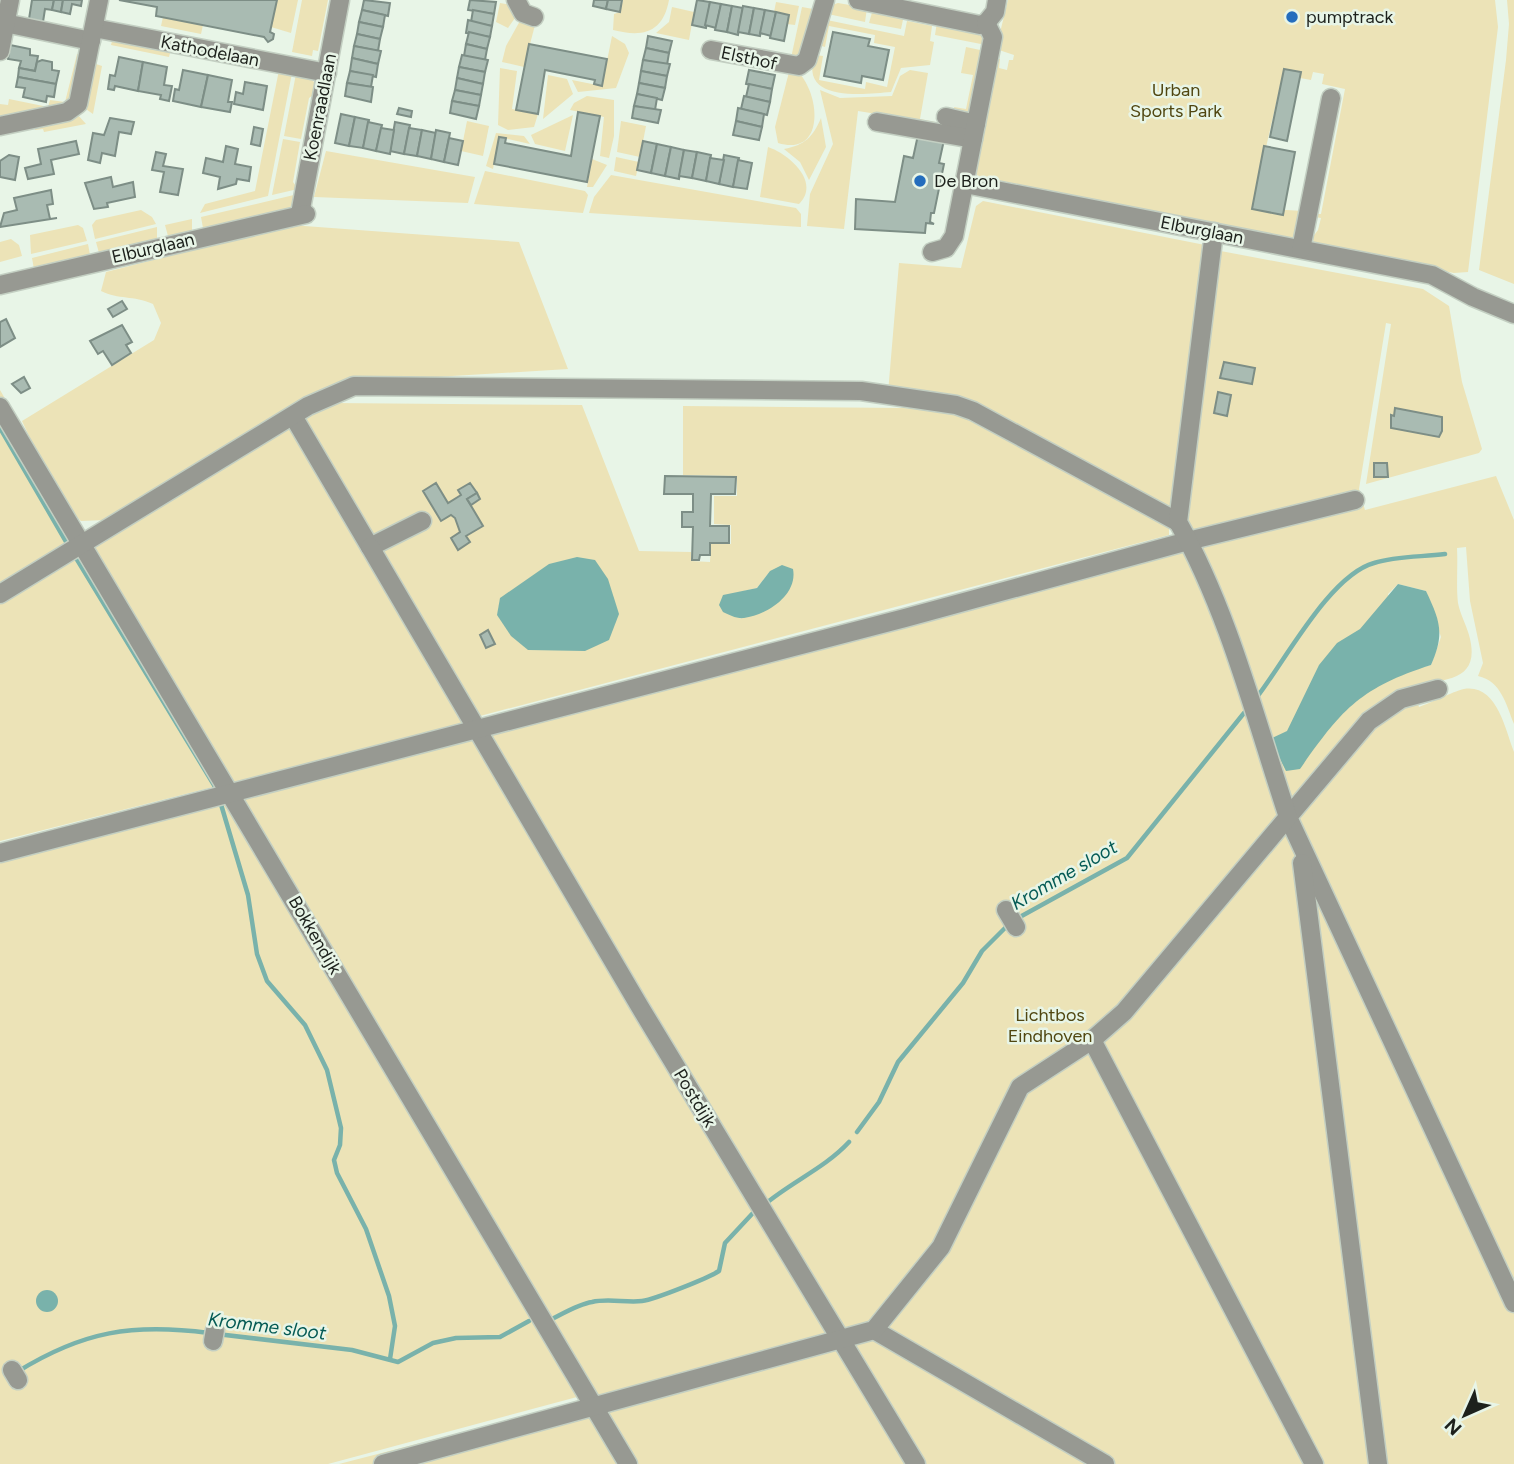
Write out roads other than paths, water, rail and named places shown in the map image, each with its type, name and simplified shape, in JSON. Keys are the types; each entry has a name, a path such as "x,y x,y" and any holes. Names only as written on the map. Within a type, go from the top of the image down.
{"street":[{"path":"0,51 10,0"},
{"path":"0,126 74,108 79,101 99,0"},
{"name":"Koenraadlaan","path":"303,214 340,0"},
{"path":"516,0 523,13 534,17"},
{"name":"Elsthof","path":"711,50 794,66 805,62 816,50 825,0"},
{"path":"858,0 982,25 995,12 997,0"},
{"name":"Kathodelaan","path":"5,23 93,34 327,73"},
{"path":"932,252 946,248 954,236 993,37 986,23"},
{"path":"1301,249 1331,98"},
{"path":"946,117 975,131"},
{"path":"877,122 975,131"},
{"name":"Elburglaan","path":"965,184 1432,275 1473,297 1514,314"},
{"name":"Elburglaan","path":"0,285 303,214"},
{"path":"1178,522 1214,232"},
{"path":"0,594 293,416 354,386 861,391 956,405 973,411 1178,522 1198,557 1240,669 1288,817 1514,1303"},
{"name":"Bokkendijk","path":"0,407 83,542 628,1464"},
{"name":"Postdijk","path":"293,416 640,1007 916,1464"},
{"path":"0,853 479,730 1188,541 1355,500"},
{"path":"370,547 422,521"},
{"path":"383,1464 874,1330 899,1302 940,1247 1020,1087 1092,1040 1124,1012 1369,721 1401,699 1437,689"},
{"path":"1300,844 1378,1464"},
{"path":"1092,1040 1314,1464"},
{"path":"874,1330 1105,1464"}],"water":[{"path":"577,557 595,560 608,579 619,614 609,640 585,651 528,650 511,636 497,615 500,598 549,564"},
{"path":"782,565 793,569 793,578 791,587 779,602 762,613 744,618 723,612 719,605 723,595 757,588 770,571"},
{"path":"1398,584 1426,591 1435,611 1439,635 1431,665 1369,692 1341,716 1300,769 1286,771 1270,739 1287,731 1319,665 1337,643 1360,629"},
{"path":"47,1290 55,1293 58,1301 55,1309 47,1312 39,1309 36,1301 39,1293"}],"waterway":[{"path":"0,428 68,545"},
{"path":"73,553 217,790"},
{"name":"Kromme sloot","path":"1257,697 1325,601 1357,571 1382,561 1445,554"},
{"name":"Kromme sloot","path":"1018,918 1127,858 1244,713"},
{"path":"220,801 248,895 257,954 267,981 305,1025 327,1070 341,1128 340,1145 334,1160 337,1173 366,1229 389,1296 395,1326 390,1359"},
{"name":"Kromme sloot","path":"857,1132 879,1102 898,1062 963,983 982,951 1008,925"},
{"name":"Kromme sloot","path":"764,1205 829,1160 849,1142"},
{"name":"Kromme sloot","path":"552,1319 592,1302 649,1299 719,1271 725,1243 752,1214"},
{"name":"Kromme sloot","path":"217,1334 352,1350 398,1362 433,1343 456,1338 500,1337 529,1321"},
{"name":"Kromme sloot","path":"17,1372 64,1347 109,1333 156,1329 209,1333"}],"place":[{"name":"pumptrack","path":"1292,17"},
{"name":"De Bron","path":"920,181"}],"park label":[{"name":"Urban Sports Park","path":"1176,100"},
{"name":"Lichtbos Eindhoven","path":"1050,1025"}]}
